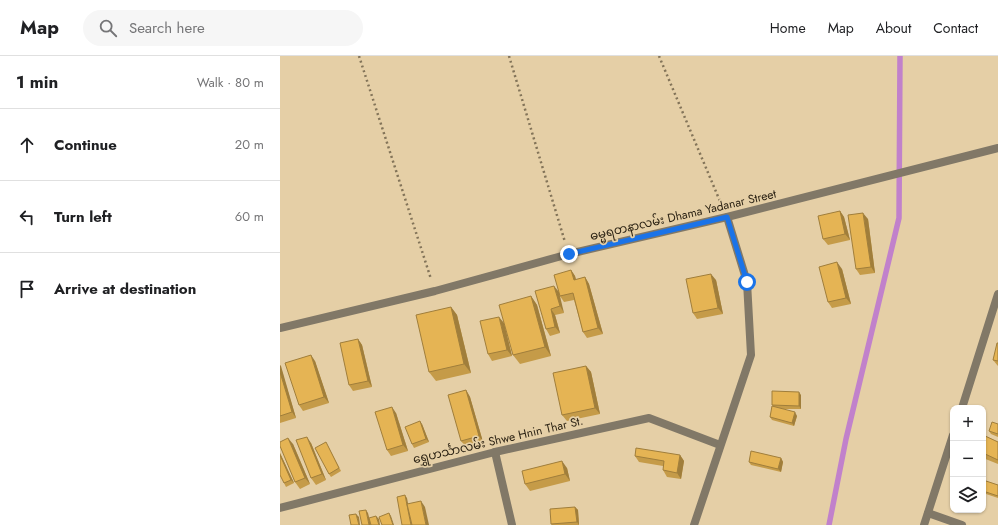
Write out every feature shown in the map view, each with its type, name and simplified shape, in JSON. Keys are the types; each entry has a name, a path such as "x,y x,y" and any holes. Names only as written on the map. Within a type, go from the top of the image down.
{"street":[{"name":"ဓမ္မရတနာလမ်း Dhama Yadanar Street","path":"280,328 435,291 569,254 727,217 998,148"},
{"path":"694,525 751,355 747,282 727,217"},
{"path":"963,405 998,294"},
{"name":"ရွှေဟင်္သာလမ်း Shwe Hnin Thar St.","path":"280,508 495,452 649,418 720,445"},
{"path":"924,525 951,441"},
{"path":"495,452 512,525"},
{"path":"928,512 962,525"}],"path":[{"path":"359,56 435,291"},
{"path":"509,56 569,254"},
{"path":"660,56 727,217"}],"building":[{"path":"840,211 845,234 823,239 818,216"},
{"path":"863,213 871,267 856,269 848,215"},
{"path":"837,262 846,298 828,302 819,267"},
{"path":"571,270 574,280 585,277 598,328 583,332 573,293 560,296 554,275"},
{"path":"711,274 718,308 693,313 686,279"},
{"path":"554,286 560,306 551,309 555,327 546,329 535,291"},
{"path":"531,296 545,347 513,355 499,305"},
{"path":"451,307 464,364 429,372 416,315"},
{"path":"499,317 507,350 488,354 480,321"},
{"path":"358,339 368,381 349,385 340,343"},
{"path":"998,343 998,361 993,360"},
{"path":"311,355 324,397 299,405 285,363"},
{"path":"586,366 595,408 562,415 553,373"},
{"path":"280,372 292,412 280,416"},
{"path":"466,390 479,436 461,441 448,395"},
{"path":"772,391 799,392 799,406 772,405"},
{"path":"772,406 795,412 792,423 770,417"},
{"path":"392,407 403,445 387,450 375,412"},
{"path":"420,421 426,439 412,444 405,427"},
{"path":"992,422 998,424 998,434 989,431"},
{"path":"986,436 998,442 998,460 986,454"},
{"path":"307,437 322,474 311,478 296,440"},
{"path":"288,438 305,478 295,482 280,446 280,442"},
{"path":"326,442 339,468 329,474 315,448"},
{"path":"636,448 680,455 677,473 663,470 664,461 635,456"},
{"path":"751,451 781,458 778,469 749,462"},
{"path":"280,455 291,480 284,483 280,475"},
{"path":"562,461 565,474 525,484 522,471"},
{"path":"986,481 998,485 998,496 986,492"},
{"path":"405,495 411,525 402,525 397,497"},
{"path":"421,501 426,525 412,525 407,504"},
{"path":"575,507 577,522 551,524 550,509"},
{"path":"366,510 369,525 362,525 359,511"},
{"path":"389,513 393,525 382,525 379,517"},
{"path":"356,514 359,525 351,525 349,515"},
{"path":"376,516 379,525 371,525 369,518"}],"waterway":[{"path":"829,525 846,439 899,218 900,56"}],"route":[{"path":"569,254 727,217 747,282"}]}
